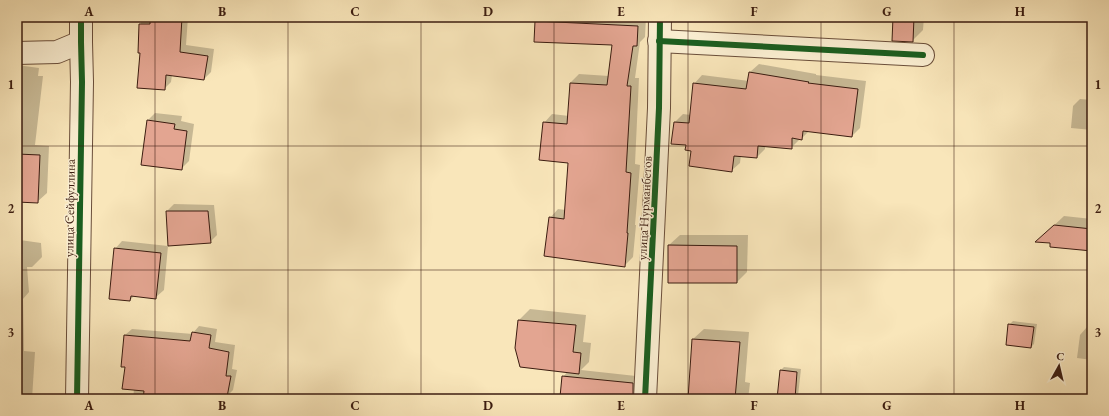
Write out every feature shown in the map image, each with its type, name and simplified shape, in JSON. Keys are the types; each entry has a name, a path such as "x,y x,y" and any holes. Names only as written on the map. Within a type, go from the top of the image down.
{"street":[{"name":"улица Сейфуллина","path":"77,399 82,17"},
{"name":"улица Нурманбетов","path":"645,399 659,116 660,17"},
{"path":"659,41 923,55"},
{"path":"17,53 57,52 81,42"}],"building":[{"path":"150,17 182,17 180,52 208,56 204,80 166,75 165,90 137,88 140,53 138,53 139,24 150,24"},
{"path":"893,17 914,17 913,42 892,41"},
{"path":"535,21 638,26 637,46 633,46 627,86 631,86 626,172 631,173 625,267 544,256 549,217 564,219 568,163 539,160 543,122 567,124 570,83 607,85 612,45 534,42"},
{"path":"749,72 809,82 808,83 858,89 852,137 803,131 802,140 792,138 792,149 758,146 757,158 734,156 732,172 689,166 691,151 685,150 686,145 671,144 674,122 689,123 693,83 746,89"},
{"path":"147,120 175,124 174,129 187,131 182,170 141,165"},
{"path":"17,154 40,155 38,203 17,202"},
{"path":"166,211 208,211 211,243 168,246"},
{"path":"1054,225 1092,229 1092,251 1050,247 1050,243 1035,242"},
{"path":"668,245 737,246 737,283 668,283"},
{"path":"114,248 161,253 156,299 131,296 130,301 109,299"},
{"path":"518,320 576,325 573,352 581,353 579,374 520,367 515,348"},
{"path":"1008,324 1034,327 1031,348 1006,345"},
{"path":"192,332 211,335 209,348 229,352 226,376 231,376 227,397 213,395 212,399 143,399 144,391 122,389 125,367 121,367 124,335 190,341"},
{"path":"692,339 740,342 735,399 688,399"},
{"path":"780,370 797,372 795,399 777,399"},
{"path":"562,376 633,383 633,399 584,399 560,397"}],"cycle path":[{"path":"77,399 82,82 81,17"},
{"path":"645,399 659,108 660,17"},
{"path":"659,41 923,55"}]}
